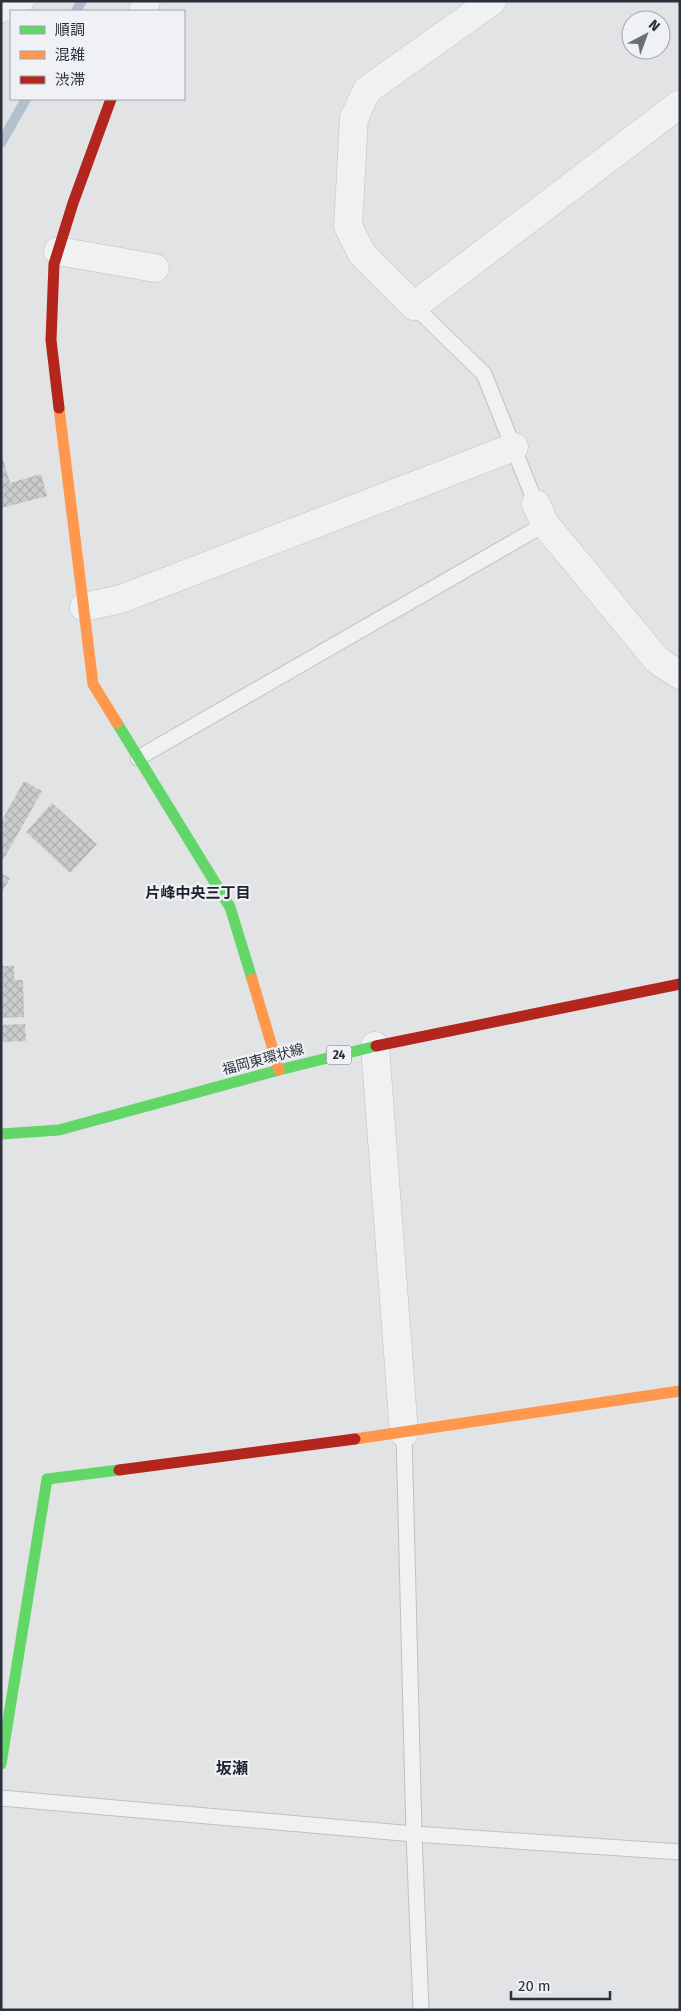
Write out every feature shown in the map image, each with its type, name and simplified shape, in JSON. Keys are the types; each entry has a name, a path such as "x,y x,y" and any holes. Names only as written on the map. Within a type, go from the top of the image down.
{"street":[{"path":"1,8 20,1"},
{"path":"492,1 367,90 354,118 348,226 362,254 414,306 680,104"},
{"path":"111,100 54,264 51,340 93,684 230,907 279,1070"},
{"path":"58,251 155,268"},
{"path":"84,607 121,599 514,447"},
{"path":"540,514 657,660 680,675"},
{"name":"福岡東環状線","path":"1,1134 59,1130 375,1046 680,984"},
{"path":"375,1046 404,1433"},
{"path":"1,1764 47,1479 404,1433 680,1391"}],"lane":[{"path":"138,758 540,514 484,374 414,306"},
{"path":"404,1433 414,1834 421,2010"},
{"path":"1,1798 414,1834 680,1852"}],"building":[{"path":"1,452 10,483 41,474 47,496 1,508"},
{"path":"24,781 42,791 3,860 1,859 1,822"},
{"path":"52,803 97,844 70,873 26,832"},
{"path":"1,873 10,878 1,894"},
{"path":"1,966 14,966 14,980 23,980 24,1017 1,1018"},
{"path":"25,1024 26,1041 2,1042 1,1025"}],"waterway":[{"path":"77,10 82,1"},
{"path":"1,143 25,100"}],"traffic: fast":[{"path":"117,723 230,907 252,979"},
{"path":"1,1134 59,1130 279,1070 376,1046"},
{"path":"1,1764 47,1479 119,1470"}],"traffic: slow":[{"path":"59,408 93,684 117,723"},
{"path":"252,979 279,1070"},
{"path":"355,1439 680,1391"}],"traffic: jam":[{"path":"59,408 51,340 54,264 73,203 111,100"},
{"path":"376,1046 680,984"},
{"path":"119,1470 355,1439"}],"district":[{"name":"片峰中央三丁目","path":"198,893"},
{"name":"坂瀬","path":"232,1768"}]}
